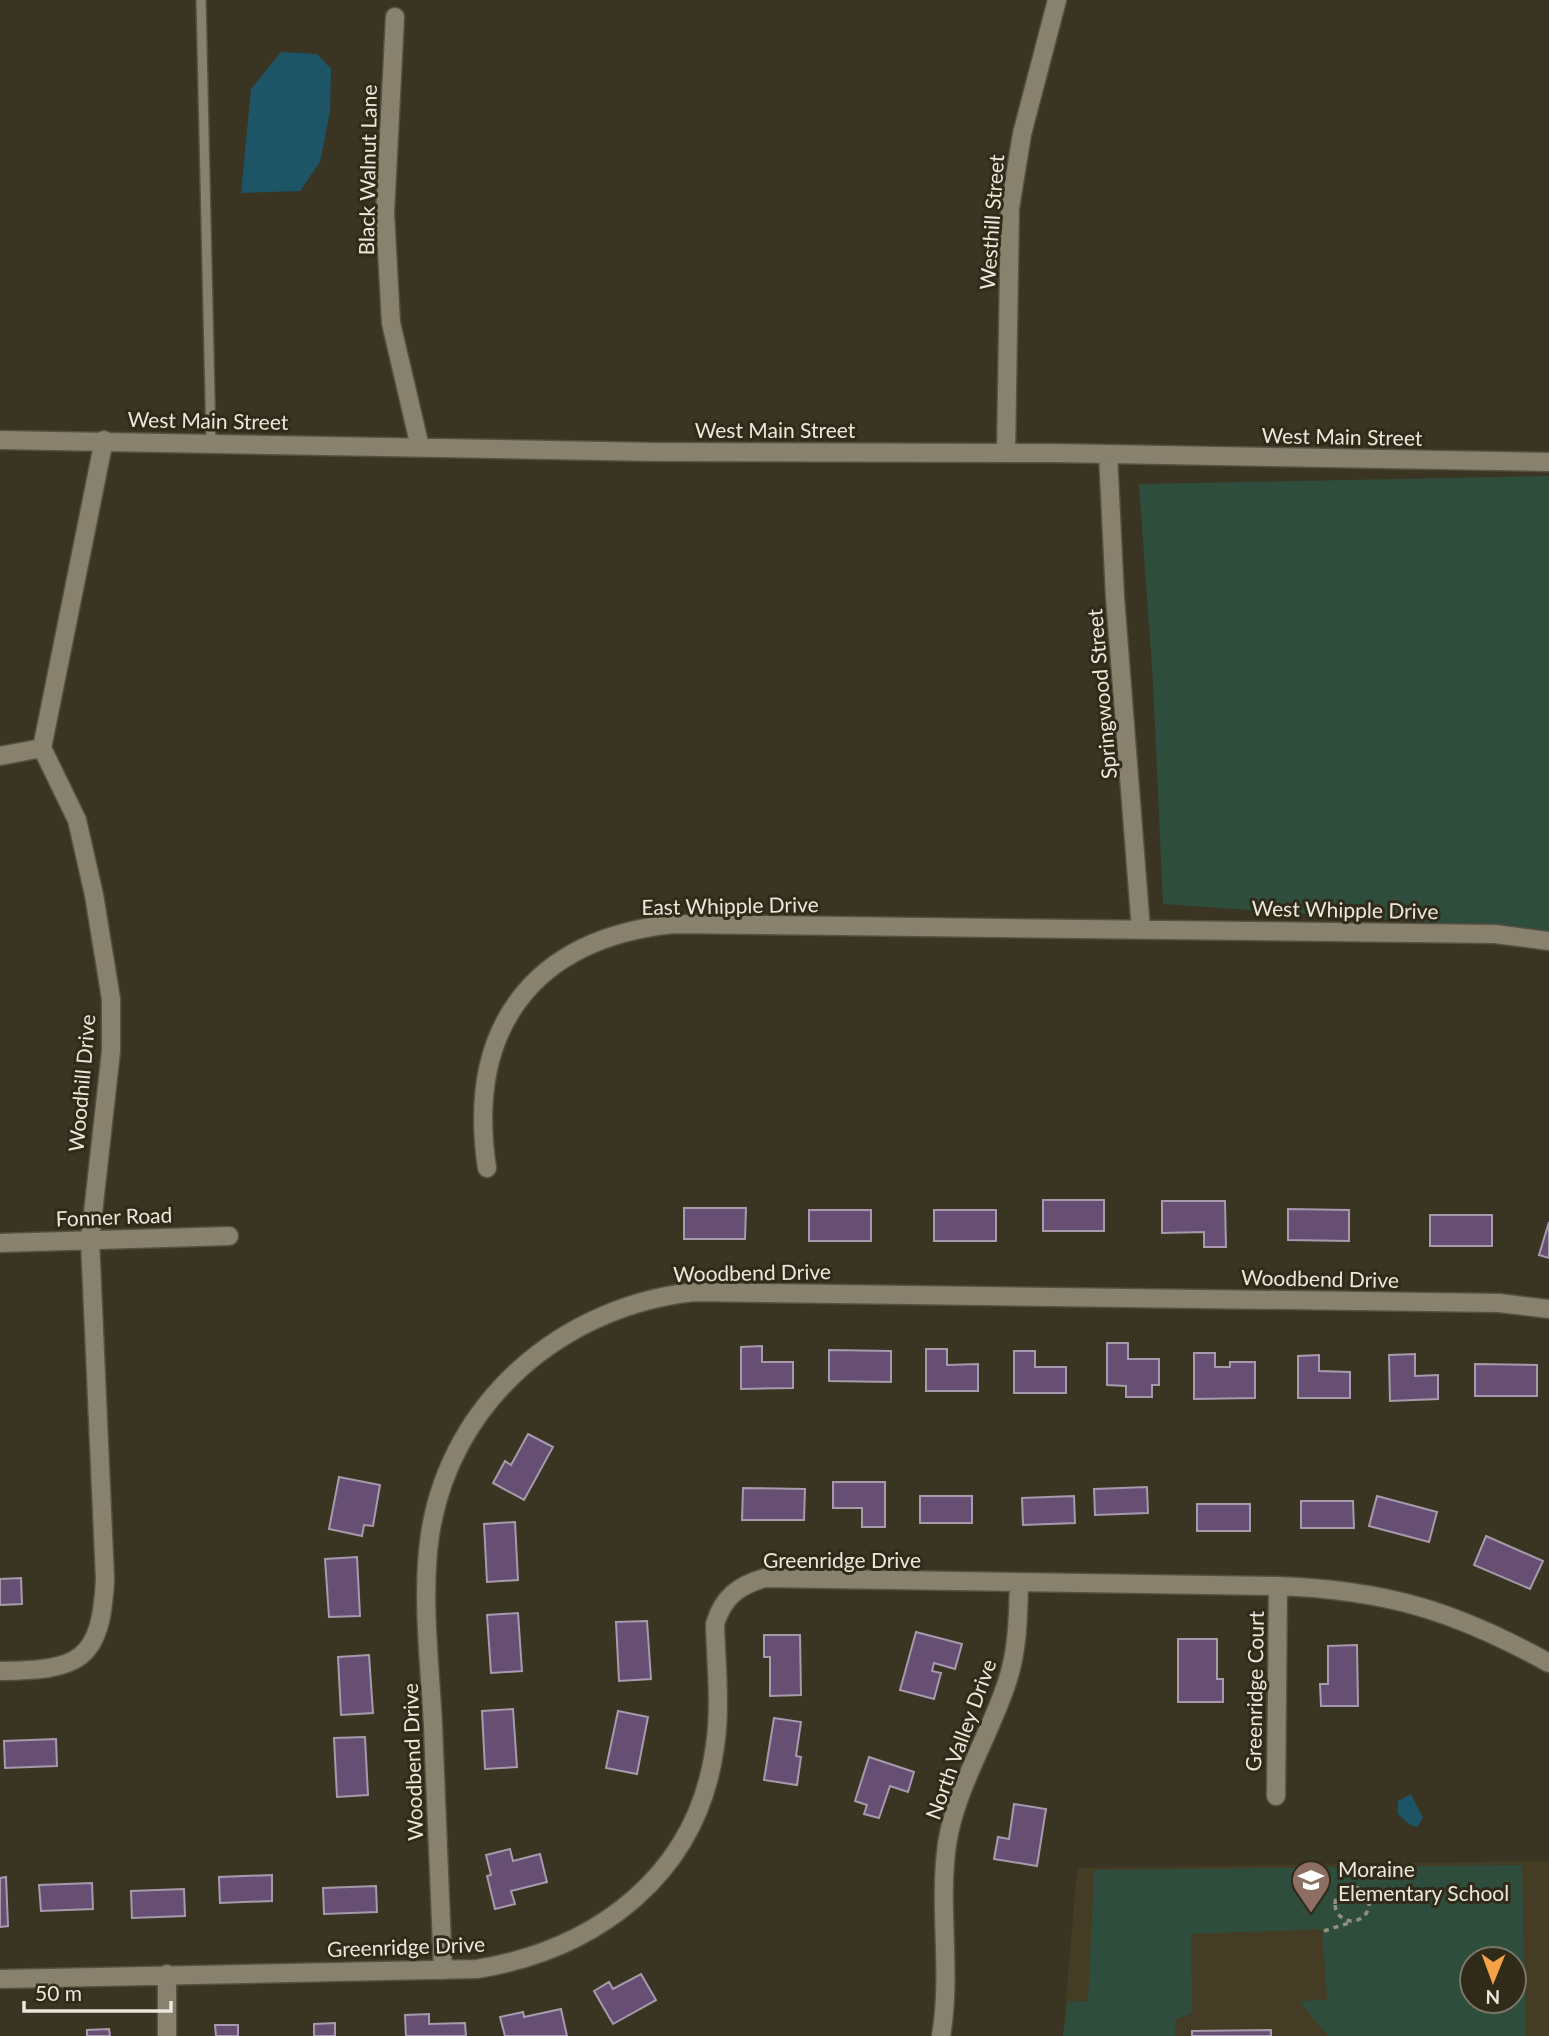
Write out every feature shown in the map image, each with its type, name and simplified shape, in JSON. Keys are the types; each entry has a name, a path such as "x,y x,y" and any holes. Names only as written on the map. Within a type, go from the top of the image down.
{"street":[{"name":"Westhill Street","path":"1006,453 1010,208 1022,134 1057,0"},
{"name":"Black Walnut Lane","path":"395,16 385,213 391,323 420,447"},
{"name":"West Main Street","path":"0,440 656,452 1108,454 1549,462"},
{"path":"0,756 42,748 104,440"},
{"name":"Springwood Street","path":"1108,454 1115,597 1141,930"},
{"name":"Woodhill Drive","path":"0,1671 55,1668 76,1660 90,1647 103,1617 104,1579 90,1240 111,1051 111,999 94,894 77,820 42,748"},
{"name":"East Whipple Drive","path":"487,1168 482,1139 483,1099 490,1061 501,1030 518,1001 540,976 572,952 602,937 635,928 673,924 1141,930"},
{"name":"West Whipple Drive","path":"1141,930 1495,934 1549,941"},
{"name":"Fonner Road","path":"0,1243 229,1236"},
{"name":"Woodbend Drive","path":"443,1970 428,1597 433,1521 455,1455 481,1410 509,1377 568,1333 600,1315 649,1299 708,1292 1499,1303 1549,1309"},
{"name":"Greenridge Drive","path":"0,1979 443,1970 509,1964 569,1943 623,1910 667,1864 692,1822 710,1772 718,1720 715,1624 723,1604 737,1588 765,1578 1278,1586 1360,1591 1427,1607 1484,1629 1549,1663"},
{"name":"North Valley Drive","path":"941,2036 948,1980 944,1879 947,1844 958,1803 1009,1675 1017,1632 1019,1583"},
{"name":"Greenridge Court","path":"1276,1796 1278,1586"},
{"path":"167,1974 167,2036"}],"lane":[{"path":"201,0 211,443"}],"path":[{"path":"1324,1931 1357,1920 1368,1910 1369,1899 1358,1888 1347,1888 1338,1895 1336,1907 1341,1917 1357,1920"}],"shaded area":[{"name":"Moraine Elementary School","path":"1549,1861 1549,2036 1063,2036 1077,1868"}],"green space":[{"path":"1549,476 1549,931 1163,904 1153,682 1139,484"},
{"name":"Moraine Elementary School","path":"1522,1865 1524,1945 1458,1945 1458,2015 1526,2015 1526,2036 1328,2036 1299,2001 1327,2000 1322,1929 1191,1934 1192,2013 1175,2020 1175,2036 1063,2036 1068,2002 1088,2001 1094,1870"}],"water":[{"path":"281,52 317,54 331,69 330,111 320,162 300,191 241,193 251,89"},
{"path":"1411,1794 1423,1818 1417,1827 1410,1825 1398,1814 1398,1801"}],"building":[{"path":"1043,1200 1104,1200 1104,1231 1043,1231"},
{"path":"1162,1201 1225,1201 1226,1247 1204,1247 1204,1232 1162,1233"},
{"path":"684,1208 746,1208 745,1239 684,1239"},
{"path":"1288,1209 1349,1210 1349,1241 1288,1240"},
{"path":"809,1210 871,1210 871,1241 809,1241"},
{"path":"934,1210 996,1210 996,1241 934,1241"},
{"path":"1430,1215 1492,1215 1492,1246 1430,1246"},
{"path":"1549,1222 1549,1258 1539,1255"},
{"path":"1107,1343 1128,1343 1128,1359 1159,1359 1159,1385 1152,1385 1152,1397 1126,1397 1126,1386 1107,1385"},
{"path":"762,1346 762,1362 793,1362 793,1388 741,1389 741,1347"},
{"path":"926,1349 947,1349 947,1365 978,1364 978,1391 926,1391"},
{"path":"829,1350 891,1351 891,1382 829,1381"},
{"path":"1014,1351 1035,1351 1035,1367 1066,1367 1066,1393 1014,1393"},
{"path":"1194,1353 1215,1353 1215,1367 1230,1367 1230,1362 1255,1362 1255,1398 1194,1399"},
{"path":"1415,1354 1415,1376 1438,1375 1438,1399 1390,1401 1389,1355"},
{"path":"1319,1355 1319,1371 1350,1372 1350,1398 1298,1398 1298,1356"},
{"path":"1475,1364 1537,1365 1537,1396 1475,1396"},
{"path":"528,1434 553,1447 524,1500 493,1483 505,1461 511,1465"},
{"path":"339,1477 380,1485 373,1526 364,1525 362,1536 329,1529"},
{"path":"833,1482 885,1482 885,1527 862,1527 862,1508 833,1508"},
{"path":"1147,1487 1148,1513 1095,1515 1094,1489"},
{"path":"743,1488 805,1489 804,1520 742,1520"},
{"path":"920,1496 972,1496 972,1523 920,1523"},
{"path":"1074,1496 1075,1523 1023,1525 1022,1498"},
{"path":"1377,1496 1437,1512 1429,1542 1369,1526"},
{"path":"1301,1501 1353,1501 1354,1528 1301,1528"},
{"path":"1197,1504 1250,1504 1250,1531 1197,1531"},
{"path":"515,1522 518,1580 487,1582 484,1524"},
{"path":"1486,1536 1543,1561 1530,1589 1474,1565"},
{"path":"357,1557 360,1616 329,1617 325,1559"},
{"path":"21,1578 22,1604 0,1605 0,1579"},
{"path":"518,1613 522,1671 491,1673 487,1615"},
{"path":"647,1621 651,1679 619,1681 616,1622"},
{"path":"916,1632 962,1644 955,1669 934,1663 932,1671 941,1673 934,1699 900,1690"},
{"path":"764,1635 800,1635 801,1695 770,1696 770,1657 764,1657"},
{"path":"1178,1639 1217,1639 1217,1679 1223,1679 1223,1702 1178,1702"},
{"path":"1357,1645 1358,1706 1321,1706 1320,1684 1328,1684 1328,1646"},
{"path":"369,1655 373,1713 341,1715 338,1657"},
{"path":"513,1709 517,1767 485,1769 482,1711"},
{"path":"618,1711 648,1717 637,1774 606,1768"},
{"path":"774,1718 801,1722 796,1756 801,1757 797,1785 764,1780"},
{"path":"365,1737 368,1795 337,1797 334,1738"},
{"path":"56,1739 57,1766 5,1768 4,1741"},
{"path":"869,1757 914,1772 908,1792 890,1786 879,1818 864,1814 867,1805 855,1801"},
{"path":"1014,1804 1046,1809 1037,1866 994,1859 998,1837 1009,1839"},
{"path":"510,1849 513,1861 540,1854 547,1882 511,1891 515,1904 495,1909 487,1876 491,1875 486,1855"},
{"path":"272,1875 272,1901 220,1903 219,1877"},
{"path":"6,1877 8,1926 0,1927 0,1878"},
{"path":"92,1883 93,1909 41,1911 39,1885"},
{"path":"376,1886 377,1912 324,1914 323,1888"},
{"path":"184,1889 185,1916 132,1918 131,1891"},
{"path":"641,1974 656,2000 613,2024 594,1991 609,1982 613,1989"},
{"path":"561,2009 567,2036 505,2036 500,2017 523,2012 524,2017"},
{"path":"429,2014 429,2024 465,2023 466,2036 406,2036 405,2015"},
{"path":"335,2023 335,2036 314,2036 314,2024"},
{"path":"215,2025 238,2025 238,2036 216,2036"},
{"path":"109,2029 110,2036 87,2036 87,2030"},
{"path":"1271,2030 1271,2036 1192,2036 1192,2031"}],"place":[{"name":"Moraine Elementary School","path":"1311,1914"}]}
